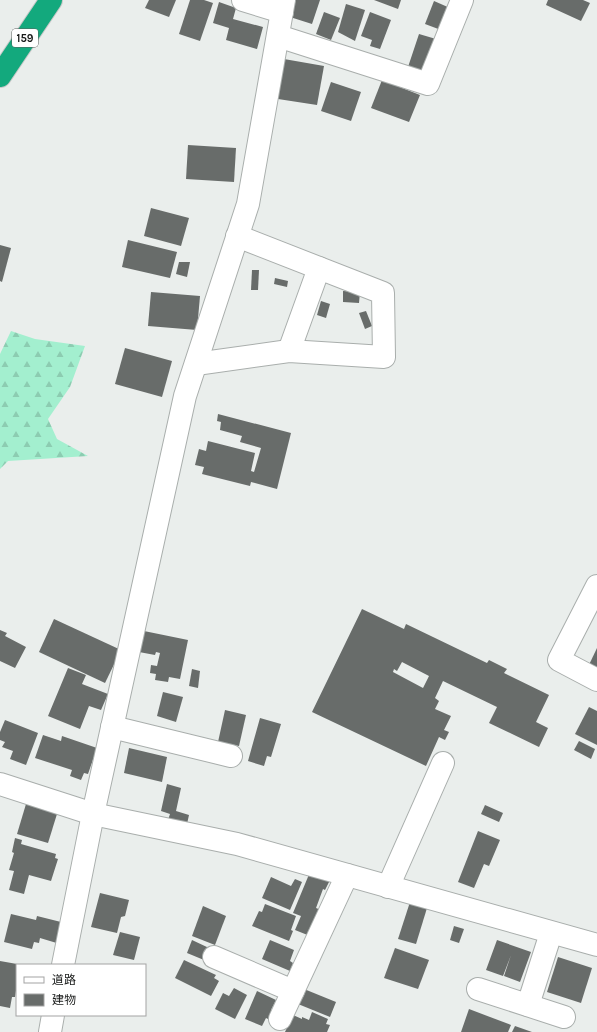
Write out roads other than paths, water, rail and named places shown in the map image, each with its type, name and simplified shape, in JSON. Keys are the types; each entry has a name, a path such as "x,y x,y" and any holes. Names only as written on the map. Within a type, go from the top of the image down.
{"highway":[{"name":"159","path":"0,76 51,0"}],"street":[{"path":"63,964 93,814 185,396 248,204 283,6 243,0"},
{"path":"278,36 428,84 462,0"},
{"path":"196,364 289,351 384,357 383,293 238,236"},
{"path":"289,351 319,268"},
{"path":"597,586 559,660 597,680"},
{"path":"112,727 231,756"},
{"path":"388,887 443,763"},
{"path":"0,784 93,814 237,844 597,945"},
{"path":"280,1019 347,875"},
{"path":"528,1005 551,933"},
{"path":"214,957 293,991"},
{"path":"478,989 564,1017"},
{"path":"50,1032 53,1016"}]}
